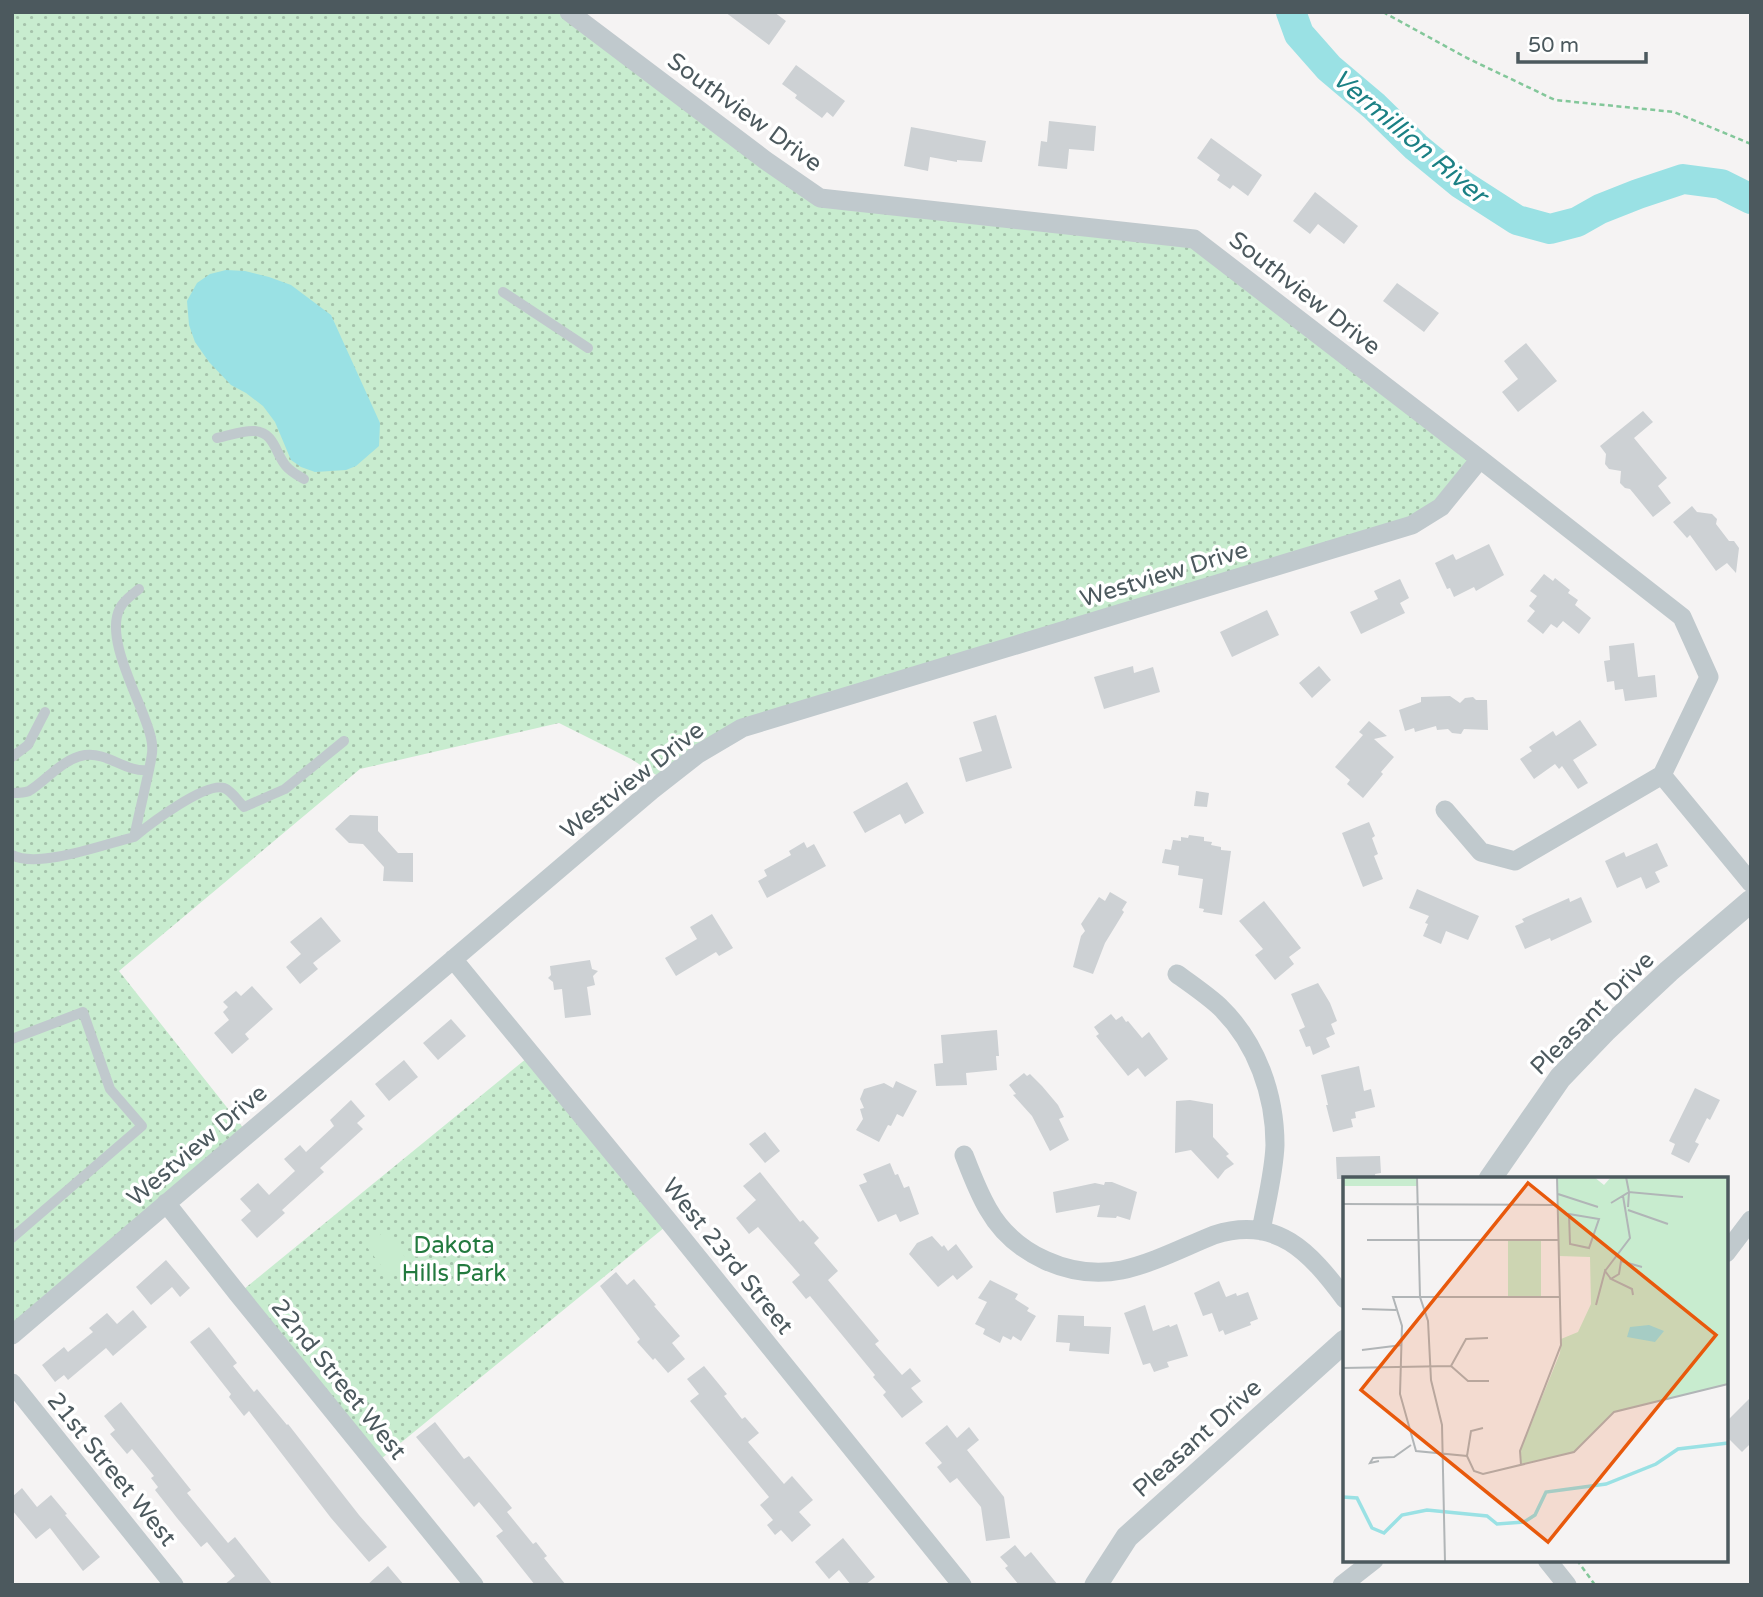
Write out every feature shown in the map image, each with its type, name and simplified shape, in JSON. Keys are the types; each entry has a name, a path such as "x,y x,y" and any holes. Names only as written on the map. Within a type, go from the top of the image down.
{"street":[{"name":"Southview Drive","path":"569,12 765,160 820,198 1194,239 1682,617 1709,677 1662,775"},
{"name":"Westview Drive","path":"12,1335 658,785 698,754 742,728 1412,525 1441,507 1480,458"},
{"path":"1445,810 1481,852 1515,861 1662,775 1751,883"},
{"name":"Pleasant Drive","path":"1491,1177 1560,1078 1606,1030 1751,901"},
{"name":"West 23rd Street","path":"453,960 610,1149 962,1585"},
{"path":"1177,974 1218,1005 1236,1025 1256,1058 1266,1082 1275,1146 1261,1231"},
{"path":"964,1155 988,1209 1002,1229 1029,1252 1062,1267 1086,1272 1122,1270 1225,1231 1250,1229 1291,1241 1343,1297"},
{"name":"22nd Street West","path":"166,1203 474,1585"},
{"path":"1728,1250 1751,1220"},
{"name":"Pleasant Drive","path":"1096,1585 1126,1537 1343,1343"},
{"name":"21st Street West","path":"12,1384 174,1585"},
{"path":"1550,1562 1567,1585"},
{"path":"1342,1585 1367,1572"}],"lane":[{"path":"503,292 588,348"},
{"path":"217,438 244,432 265,433 292,473 304,479"},
{"path":"134,837 153,752 151,737 120,652 115,623 119,609 139,589"},
{"path":"12,757 28,745 45,712"},
{"path":"12,855 20,859 35,860 134,837 174,808 202,792 220,787 228,789 244,807 285,789 344,741"},
{"path":"12,793 26,792 77,757 89,754 102,756 139,772 149,770"},
{"path":"12,1039 83,1012 110,1089 142,1126 12,1238"}],"path":[{"path":"1383,12 1467,58 1555,100 1674,112 1751,144"},
{"path":"1578,1562 1595,1585"}],"green space":[{"path":"12,12 569,12 820,198 1194,239 1480,459 1441,507 742,728 664,780 631,759 559,723 360,769 119,971 248,1134 12,1335"},
{"name":"Dakota Hills Park","path":"532,1054 670,1223 376,1463 238,1294"},
{"path":"385,1231 409,1262 390,1277 366,1246"}],"water":[{"path":"226,270 245,271 291,285 331,315 380,423 379,446 356,466 346,470 315,472 291,460 275,422 263,406 231,385 209,362 195,342 189,325 187,301 197,283 210,274"}],"building":[{"path":"725,12 774,12 786,21 769,45"},
{"path":"796,65 845,101 833,117 827,112 822,118 795,98 797,95 782,84"},
{"path":"1049,121 1096,126 1094,151 1069,149 1067,169 1038,166 1041,141 1047,142"},
{"path":"911,127 986,141 982,162 957,162 930,157 928,171 904,166"},
{"path":"1211,138 1262,175 1248,196 1233,185 1230,189 1217,180 1220,175 1197,158"},
{"path":"1315,192 1358,226 1344,244 1318,224 1310,234 1293,221"},
{"path":"1397,283 1439,313 1424,332 1383,301"},
{"path":"1526,343 1557,381 1518,412 1502,392 1518,379 1504,361"},
{"path":"1643,411 1653,422 1634,438 1667,478 1658,486 1671,503 1653,517 1630,489 1620,483 1621,471 1609,469 1605,464 1606,454 1600,446"},
{"path":"1692,506 1697,512 1712,514 1729,541 1734,541 1739,548 1736,573 1727,563 1716,571 1690,535 1687,538 1673,522"},
{"path":"1489,544 1504,575 1476,591 1474,587 1454,597 1450,588 1447,589 1435,563 1453,554 1456,560"},
{"path":"1544,574 1553,581 1555,578 1570,590 1568,593 1578,600 1575,605 1591,618 1579,634 1563,621 1557,628 1551,624 1543,634 1527,621 1535,611 1529,606 1537,596 1530,591"},
{"path":"1400,579 1409,598 1400,603 1405,613 1361,634 1350,612 1378,599 1374,591"},
{"path":"1267,610 1279,635 1232,657 1220,632"},
{"path":"1634,643 1638,677 1655,675 1657,697 1625,701 1623,689 1615,690 1614,681 1607,682 1604,661 1610,660 1609,646"},
{"path":"1133,666 1134,673 1153,667 1160,692 1104,709 1094,677"},
{"path":"1319,666 1331,680 1312,698 1299,683"},
{"path":"1450,696 1460,703 1465,698 1473,697 1476,700 1487,700 1488,730 1464,729 1461,734 1452,733 1448,729 1437,730 1436,726 1415,732 1414,728 1405,731 1399,710 1421,702 1421,697"},
{"path":"996,715 1012,768 966,782 959,758 982,751 973,722"},
{"path":"1580,720 1597,745 1573,760 1588,783 1578,789 1562,766 1559,769 1555,764 1534,779 1520,759 1532,751 1529,747 1553,731 1556,736"},
{"path":"1369,721 1387,736 1374,739 1394,757 1363,798 1347,784 1350,780 1335,767 1363,735 1359,732"},
{"path":"907,782 924,813 905,824 900,814 865,833 853,812"},
{"path":"1196,791 1209,793 1207,807 1194,806"},
{"path":"350,815 378,816 378,831 398,853 413,853 413,882 383,881 384,867 363,844 349,843 335,829"},
{"path":"1369,822 1378,854 1374,856 1383,879 1363,887 1342,833"},
{"path":"1189,835 1204,837 1204,841 1212,842 1211,845 1231,851 1222,915 1203,912 1204,909 1199,908 1203,879 1178,875 1179,866 1162,863 1165,849 1171,850 1173,840 1181,841 1181,837 1188,838"},
{"path":"804,842 807,848 814,844 826,866 767,898 758,881 767,876 764,870 791,855 789,851"},
{"path":"1657,843 1668,866 1655,872 1660,882 1646,889 1641,877 1617,888 1605,861 1624,852 1626,857"},
{"path":"1417,889 1479,916 1468,940 1446,931 1441,944 1423,936 1429,916 1409,908"},
{"path":"1110,892 1127,902 1105,943 1093,974 1073,967 1081,936 1085,931 1081,924 1099,897 1105,901"},
{"path":"1581,897 1592,922 1551,941 1550,938 1525,949 1515,926 1524,922 1522,919 1569,898 1570,902"},
{"path":"1264,901 1301,948 1289,957 1294,964 1275,980 1255,955 1263,949 1239,921"},
{"path":"712,914 733,948 719,956 716,952 676,976 665,958 697,939 690,927"},
{"path":"321,917 341,941 313,963 318,969 300,984 286,967 301,954 290,942"},
{"path":"590,960 592,969 598,971 593,976 595,985 587,987 591,1015 565,1018 562,989 554,990 553,982 548,978 551,975 550,966"},
{"path":"1318,983 1337,1021 1331,1024 1335,1034 1326,1038 1330,1047 1313,1055 1310,1046 1306,1047 1299,1030 1305,1027 1291,994"},
{"path":"252,986 273,1009 245,1034 249,1039 232,1054 214,1033 229,1020 223,1012 228,1007 223,1002 236,991 241,996"},
{"path":"1111,1014 1116,1020 1122,1016 1142,1038 1149,1032 1168,1059 1145,1077 1138,1068 1128,1076 1096,1036 1099,1034 1094,1027"},
{"path":"451,1019 466,1036 438,1060 423,1043"},
{"path":"997,1030 997,1070 966,1073 967,1085 936,1086 934,1064 943,1063 941,1035"},
{"path":"404,1060 418,1077 389,1101 375,1084"},
{"path":"1359,1066 1364,1091 1371,1089 1375,1107 1355,1112 1356,1118 1351,1119 1353,1127 1333,1132 1321,1075"},
{"path":"1024,1073 1027,1076 1030,1074 1042,1086 1064,1117 1059,1119 1069,1140 1050,1151 1032,1116 1013,1095 1016,1094 1009,1085"},
{"path":"896,1081 917,1091 903,1117 897,1114 879,1142 856,1130 863,1119 860,1109 864,1108 860,1099 864,1089 884,1083 893,1088"},
{"path":"1695,1088 1720,1100 1695,1142 1699,1144 1689,1163 1671,1154 1675,1144 1669,1141"},
{"path":"351,1100 365,1116 357,1123 363,1129 320,1168 324,1172 282,1210 285,1213 257,1238 241,1220 251,1211 240,1199 258,1183 269,1195 295,1171 284,1159 300,1145 306,1152 334,1126 330,1120"},
{"path":"1190,1100 1213,1104 1213,1137 1229,1154 1226,1156 1234,1164 1218,1179 1191,1150 1175,1153 1176,1101"},
{"path":"765,1132 780,1151 765,1163 749,1144"},
{"path":"1380,1156 1381,1173 1375,1174 1376,1177 1337,1179 1336,1157"},
{"path":"890,1163 904,1188 909,1186 919,1214 900,1222 896,1214 878,1222 859,1185 867,1182 863,1174"},
{"path":"760,1172 800,1222 803,1220 819,1238 814,1243 838,1271 828,1280 879,1341 875,1344 902,1375 910,1368 921,1381 911,1388 923,1402 902,1418 883,1395 886,1392 873,1377 875,1375 810,1296 806,1299 792,1282 800,1275 758,1227 749,1234 736,1218 756,1200 743,1186"},
{"path":"1105,1182 1137,1192 1130,1220 1117,1216 1097,1217 1100,1205 1056,1213 1053,1192 1095,1183 1104,1185"},
{"path":"932,1236 948,1251 956,1244 973,1267 957,1280 953,1275 938,1287 909,1254 917,1243"},
{"path":"166,1260 190,1288 180,1297 172,1287 151,1305 136,1287"},
{"path":"616,1272 627,1285 634,1279 680,1336 672,1343 685,1359 668,1373 637,1342 640,1339 600,1286"},
{"path":"990,1280 1018,1294 1015,1299 1036,1316 1021,1341 1013,1336 1011,1340 1003,1336 1000,1343 983,1334 985,1329 975,1324 987,1302 978,1298"},
{"path":"1219,1281 1226,1297 1248,1292 1258,1319 1250,1322 1251,1325 1225,1335 1223,1330 1219,1332 1212,1313 1203,1316 1194,1293"},
{"path":"1145,1305 1153,1331 1177,1324 1188,1356 1167,1362 1169,1367 1154,1372 1150,1363 1143,1365 1124,1313"},
{"path":"133,1310 147,1327 113,1356 106,1348 68,1380 64,1375 55,1382 42,1365 64,1347 68,1352 93,1332 89,1328 107,1313 117,1324"},
{"path":"1058,1315 1084,1316 1084,1326 1111,1327 1109,1354 1069,1351 1070,1343 1056,1342"},
{"path":"209,1327 237,1363 233,1366 254,1392 257,1389 288,1424 387,1547 369,1562 331,1518 249,1411 244,1416 229,1397 231,1394 190,1342"},
{"path":"704,1366 727,1394 724,1396 742,1419 745,1417 759,1433 748,1442 784,1484 792,1476 813,1500 799,1512 811,1525 792,1542 781,1530 775,1535 767,1525 773,1520 760,1505 769,1497 690,1401 699,1394 687,1379"},
{"path":"1751,1397 1751,1443 1742,1452 1728,1438 1728,1420"},
{"path":"121,1402 191,1490 187,1493 228,1543 235,1537 273,1585 224,1585 235,1576 207,1542 201,1547 177,1518 155,1490 158,1487 151,1478 154,1476 132,1449 127,1454 110,1434 115,1430 104,1416"},
{"path":"435,1422 464,1459 469,1456 512,1508 507,1512 533,1544 536,1542 547,1556 544,1558 566,1585 535,1585 496,1536 503,1531 479,1502 474,1507 416,1437"},
{"path":"947,1425 957,1438 969,1427 979,1440 967,1450 1004,1497 1010,1538 986,1541 981,1507 957,1478 950,1483 937,1467 942,1463 925,1443"},
{"path":"22,1488 37,1507 51,1495 100,1557 83,1571 50,1528 36,1539 12,1510 12,1497"},
{"path":"843,1538 875,1577 865,1585 851,1585 839,1570 829,1579 815,1562"},
{"path":"1015,1545 1025,1557 1031,1552 1058,1585 1019,1585 1000,1557"},
{"path":"388,1566 404,1585 367,1585"}],"waterway":[{"name":"Vermillion River","path":"1291,12 1299,34 1329,68 1461,184 1517,220 1550,229 1577,222 1600,209 1683,179 1721,184 1751,199"}]}
